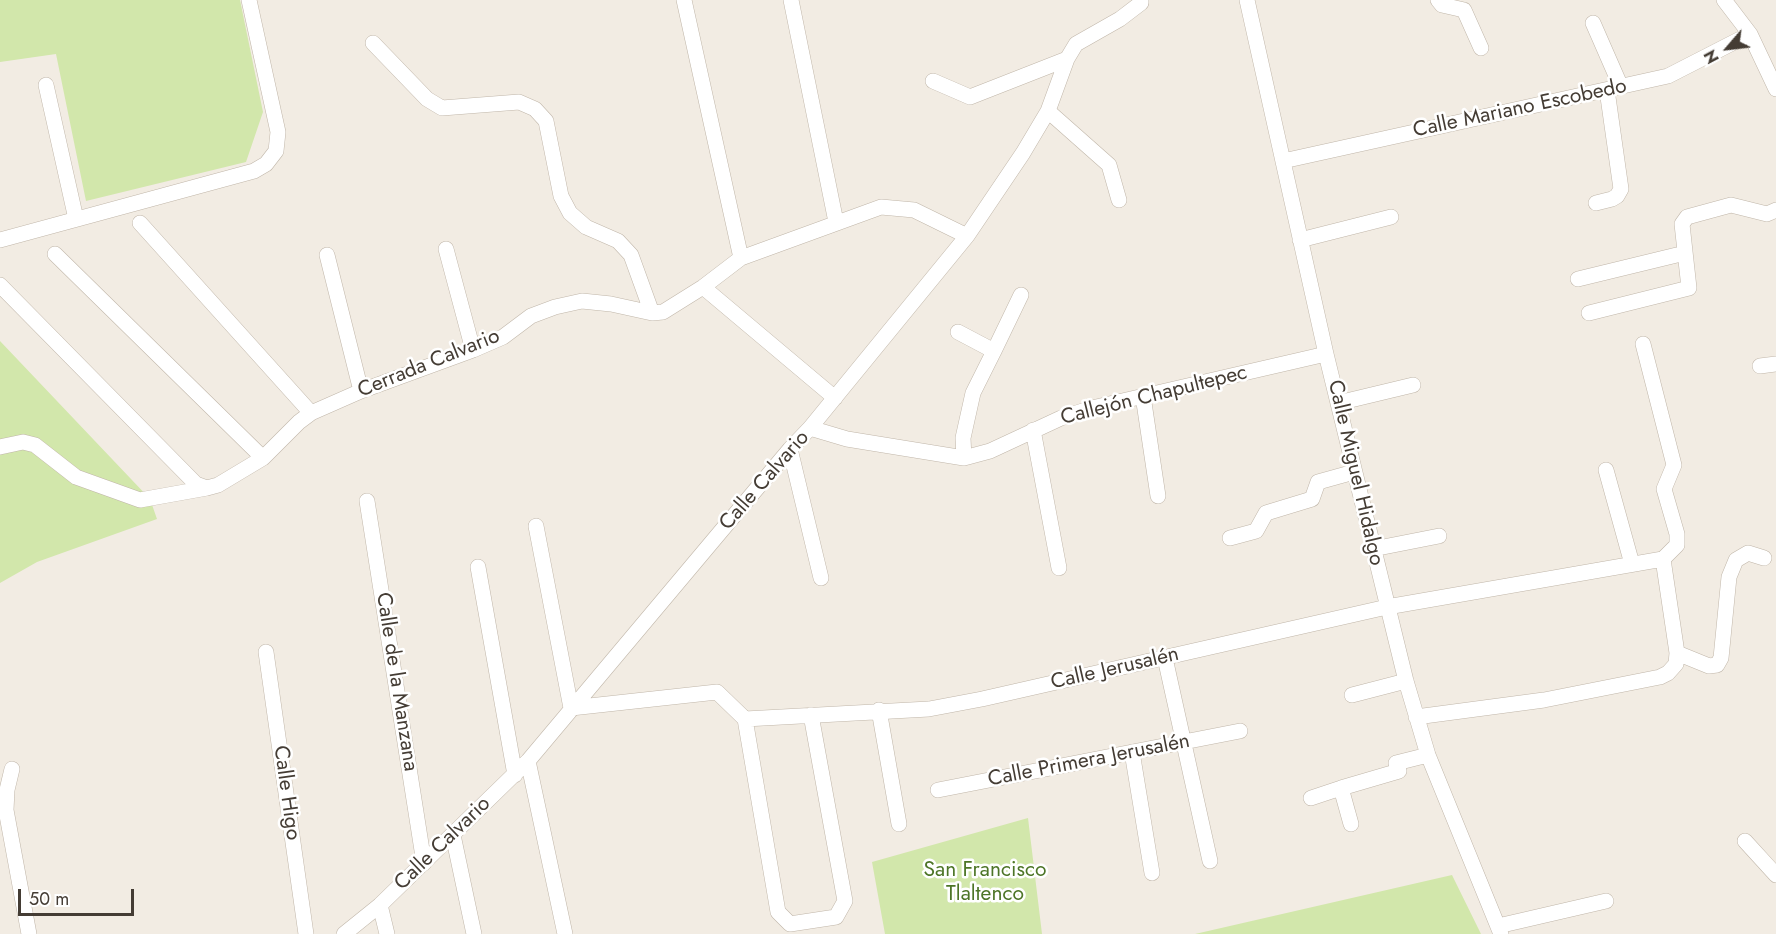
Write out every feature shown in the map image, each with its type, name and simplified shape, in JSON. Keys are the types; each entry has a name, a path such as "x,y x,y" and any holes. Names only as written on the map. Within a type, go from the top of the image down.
{"street":[{"path":"0,238 254,171 266,164 276,151 278,132 249,0"},
{"path":"684,0 741,258"},
{"path":"791,0 836,222"},
{"name":"Calle Calvario","path":"344,934 380,905 528,761 810,428 967,236 1023,153 1048,111 1067,60 1076,44 1120,19 1141,3 1141,0"},
{"name":"Calle Miguel Hidalgo","path":"1247,0 1326,354 1406,681 1428,755 1500,930"},
{"path":"1438,0 1442,5 1464,10 1481,48"},
{"path":"1724,0 1750,34 1776,88"},
{"path":"1593,23 1614,88 1621,189 1612,199 1596,203"},
{"name":"Calle Mariano Escobedo","path":"1282,161 1668,76 1750,34"},
{"path":"373,43 427,99 442,108 519,102 535,109 546,121 561,196 570,213 586,227 618,242 631,255 652,313 663,312 703,287 741,258 881,207 914,210 967,236"},
{"path":"933,81 970,97 1067,60"},
{"path":"46,85 76,219"},
{"path":"1048,111 1110,165 1119,200"},
{"path":"1588,313 1686,290 1690,286 1682,224 1687,217 1731,206 1772,212"},
{"path":"1300,240 1391,217"},
{"path":"140,223 311,413"},
{"path":"446,249 473,350"},
{"path":"1578,279 1686,253"},
{"path":"55,254 263,458"},
{"path":"327,255 361,391"},
{"path":"0,285 196,484 207,488"},
{"path":"703,287 835,398"},
{"path":"964,458 963,438 973,393 1021,295"},
{"name":"Cerrada Calvario","path":"0,447 23,442 35,445 76,477 140,500 207,488 218,485 263,458 311,413 361,391 503,337 531,316 555,307 582,301 611,304 652,313"},
{"path":"957,332 993,351"},
{"path":"1416,717 1544,700 1660,677 1668,673 1676,664 1677,653 1663,559 1677,545 1677,534 1664,489 1674,465 1643,344"},
{"name":"Callejón Chapultepec","path":"810,428 847,439 964,458 990,451 1033,430 1082,411 1326,354"},
{"path":"1338,403 1413,385"},
{"path":"1143,396 1158,496"},
{"path":"1033,430 1059,568"},
{"path":"790,449 821,578"},
{"path":"1606,470 1632,564"},
{"path":"1230,538 1256,531 1266,513 1312,499 1318,482 1354,472"},
{"name":"Calle de la Manzana","path":"367,501 424,863"},
{"path":"536,526 572,708 717,692 745,719 778,912 790,924 836,917 845,901 811,715"},
{"path":"1373,549 1439,536"},
{"path":"1677,653 1709,666 1717,665 1721,658 1729,577 1737,560 1748,553 1764,558"},
{"name":"Calle Jerusalén","path":"745,719 929,709 1387,607 1663,559"},
{"path":"478,567 515,775"},
{"name":"Calle Higo","path":"266,652 306,934"},
{"path":"1165,658 1210,861"},
{"path":"1352,695 1406,681"},
{"path":"879,711 899,824"},
{"name":"Calle Primera Jerusalén","path":"938,790 1240,731"},
{"path":"1132,752 1152,873"},
{"path":"1311,798 1399,771 1396,763 1428,755"},
{"path":"528,761 565,934"},
{"path":"12,769 6,810 29,934"},
{"path":"1341,788 1351,824"},
{"path":"453,835 474,934"},
{"path":"1745,841 1776,875"},
{"path":"1500,930 1606,901"},
{"path":"380,905 387,934"}],"green space":[{"path":"0,0 240,0 263,112 246,162 86,201 56,54 0,62"},
{"path":"0,341 150,499 157,519 37,562 0,583"},
{"name":"San Francisco Tlaltenco","path":"1028,818 1042,934 885,934 872,862"},
{"path":"1452,875 1481,934 1195,934"}]}
